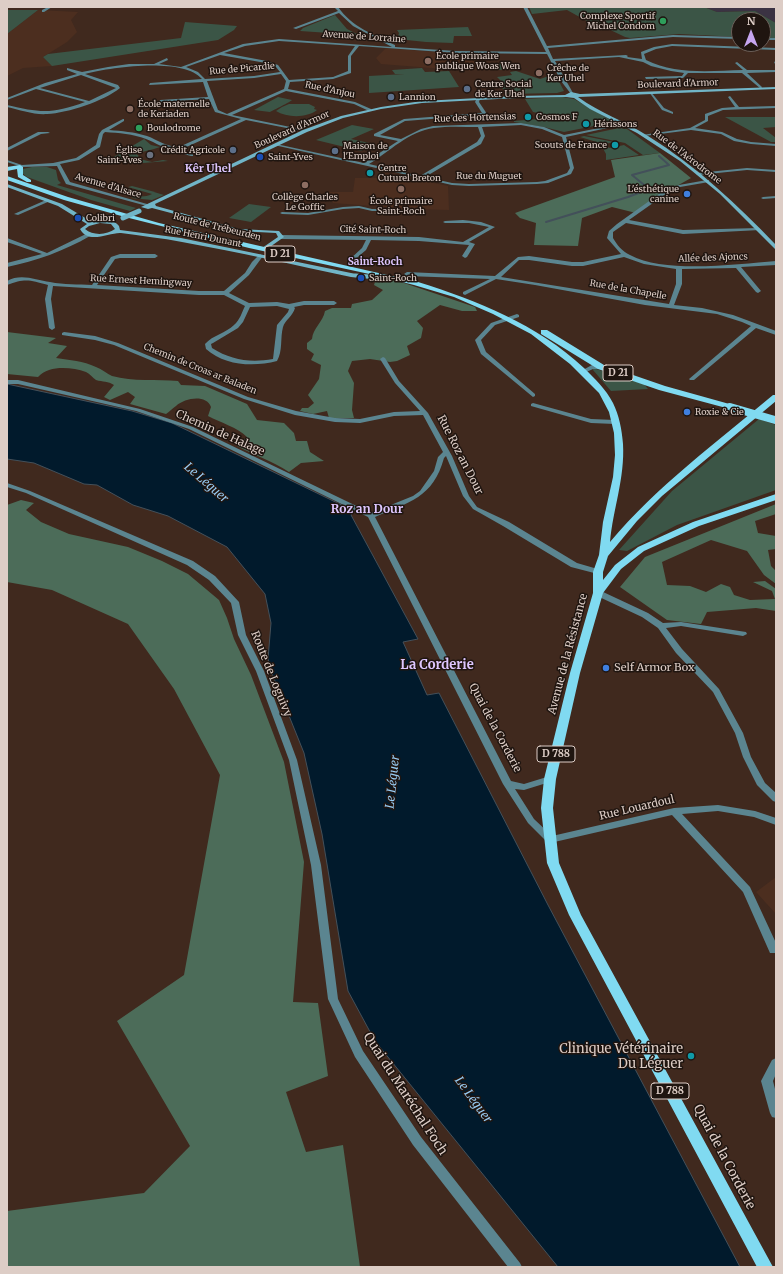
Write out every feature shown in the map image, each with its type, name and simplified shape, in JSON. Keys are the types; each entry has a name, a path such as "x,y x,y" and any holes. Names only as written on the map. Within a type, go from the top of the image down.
{"main road":[{"name":"Boulevard d'Armor","path":"153,206 305,131 342,117 370,110 422,102 776,88"},
{"path":"566,96 572,93 578,96"},
{"name":"Rue de l'Aérodrome","path":"578,96 584,104 644,135 698,174 758,229 776,248"},
{"path":"7,169 21,166"},
{"path":"21,166 18,172 20,176 30,181"},
{"name":"Route de Trébeurden","path":"7,173 110,208 265,248 422,280 488,301 513,317"},
{"name":"Route de Trébeurden","path":"7,178 99,209 294,257 381,276"},
{"path":"7,185 72,211 91,224"},
{"path":"112,223 139,211 145,206 153,206 239,230 252,232 277,232 281,237 265,248"},
{"path":"88,234 82,229 91,224 104,222 112,223 118,226 116,231"},
{"name":"Rue Henri Dunant","path":"88,234 104,235 116,231 181,240 351,275 372,277 381,276"},
{"name":"D 21","path":"381,276 425,286 464,298 513,317 601,367 662,388 776,420"},
{"name":"D 21","path":"513,317 555,347 584,371 608,402 618,433 619,462 616,485 607,521 604,554"},
{"name":"Avenue de la Résistance","path":"575,915 553,863 547,808 550,779 575,673 598,593 598,572 604,554 634,518 659,494 776,397"},
{"path":"598,593 618,567 641,550 696,524 776,497"},
{"name":"Quai de la Corderie","path":"575,915 765,1267"}],"street":[{"path":"43,11 50,7"},
{"path":"336,7 347,21 397,48"},
{"path":"525,7 563,82 572,93"},
{"path":"295,28 339,12"},
{"path":"546,47 645,37 680,36 731,38"},
{"name":"Avenue de Lorraine","path":"182,68 244,45 270,41 312,42 486,53 549,53"},
{"path":"382,47 388,43"},
{"path":"552,60 621,57 642,53 658,47 690,43 731,45"},
{"path":"288,81 333,78 350,72 348,59 350,53 358,45"},
{"path":"653,45 658,47"},
{"path":"220,53 267,62 277,66 288,81 286,90 227,115"},
{"path":"642,53 644,61"},
{"path":"621,57 687,72 776,71"},
{"path":"154,65 168,58"},
{"path":"737,63 761,88"},
{"path":"7,99 36,87 95,71 154,65 182,68 201,76 216,111 227,115 305,131"},
{"path":"7,106 29,111 48,113 88,101 118,88 117,86 68,69"},
{"path":"646,78 683,77 687,72"},
{"name":"Rue de Picardie","path":"150,84 254,77 282,73"},
{"path":"36,87 88,101"},
{"name":"Rue d'Anjou","path":"286,90 355,103 370,110"},
{"path":"650,93 663,109 672,112"},
{"path":"730,97 738,108"},
{"path":"160,101 211,98"},
{"path":"478,99 478,102 490,124"},
{"path":"776,107 716,110 706,115 707,120 722,133 736,140 751,144 776,145"},
{"path":"400,140 376,135 404,120 485,114"},
{"path":"172,149 180,148 246,118"},
{"path":"7,161 21,166 53,164 77,159 98,146 101,134 104,131 123,120"},
{"path":"691,129 707,120"},
{"name":"Rue des Hortensias","path":"364,165 400,140 423,129 433,127 490,124 531,125 564,136 624,124"},
{"path":"421,177 479,143 483,136 479,125"},
{"path":"644,135 691,129 722,133"},
{"path":"104,131 117,131 147,137 160,145 191,155"},
{"path":"7,150 40,132 48,134"},
{"name":"Rue du Muguet","path":"276,145 452,184 537,183 546,182 569,174 572,168 571,158 564,136"},
{"name":"Avenue d'Alsace","path":"53,164 59,165 68,183 145,206"},
{"path":"698,174 747,169 776,172"},
{"name":"Allée des Ajoncs","path":"707,181 679,186 668,190 625,221 611,232 610,238 616,248 625,255 653,264 680,268 776,263"},
{"path":"763,198 776,197"},
{"path":"16,214 48,201"},
{"path":"282,213 308,214 342,208 359,207 372,210 389,210"},
{"path":"445,222 466,221 483,223 493,227 464,243"},
{"path":"625,221 683,232 758,229"},
{"path":"7,265 46,254 72,244 88,234"},
{"name":"Cité Saint-Roch","path":"281,237 419,239 464,243"},
{"path":"352,260 364,248 369,238"},
{"path":"7,240 46,254"},
{"path":"464,243 472,244 465,256"},
{"path":"465,293 497,277 518,259 529,258 572,264 583,264 625,255"},
{"path":"93,287 113,258 120,256 155,256"},
{"path":"260,256 247,274 225,293 248,305 288,306 304,303 334,303"},
{"path":"737,266 758,290"},
{"path":"671,306 679,284 680,268"},
{"name":"Rue de la Chapelle","path":"407,274 497,277 646,303 726,315 776,333"},
{"name":"Rue Ernest Hemingway","path":"7,283 10,280 28,279 51,284 93,287 225,293"},
{"path":"51,284 48,299 52,328"},
{"path":"248,305 234,329 213,338 208,344 209,349 214,352 230,359 251,364 275,360 277,356 280,325 292,308 288,306"},
{"path":"513,317 493,324 478,340 483,353 534,395"},
{"path":"692,378 755,326"},
{"name":"Chemin de Croas ar Baladen","path":"64,334 95,338 116,344 246,398 295,413 336,420 360,421 394,414 425,413"},
{"name":"Rue Roz an Dour","path":"383,359 397,382 425,413 441,439 466,496 475,508 512,528 574,566 598,572"},
{"path":"584,371 592,367 601,367"},
{"name":"Chemin de Halage","path":"7,382 18,382 138,410 191,428 371,516"},
{"path":"533,405 591,421 615,422"},
{"path":"371,516 415,497 422,492 437,471 441,457 446,453"},
{"name":"Route de Loguivy","path":"7,485 28,492 190,563 212,578 235,602 242,634 260,671 293,760 316,865"},
{"name":"Quai de la Corderie","path":"371,516 508,784 532,820 550,840"},
{"path":"598,593 645,615 661,626 679,651 716,691 739,733 747,757 754,771 762,785 776,799"},
{"path":"661,626 681,624 743,634"},
{"path":"508,784 524,787 550,779"},
{"name":"Rue Louardoul","path":"550,840 674,810 718,808 755,814 776,822"},
{"path":"674,810 747,890 774,950"},
{"name":"Quai du Maréchal Foch","path":"316,865 333,999 359,1054 417,1141 516,1267"},
{"path":"776,1063 767,1081 776,1113"}],"shaded area":[{"path":"704,7 776,7 776,23 771,20 771,12 717,12"},
{"path":"38,10 78,12 71,20 77,32 67,42 43,57 52,66 23,68 7,76 7,34"},
{"name":"École primaire publique Woas Wen","path":"386,48 483,54 470,71 381,64 376,58"},
{"name":"École primaire Saint-Roch","path":"385,173 448,186 449,210 333,203 326,192 353,192 355,178 384,178"},
{"path":"776,877 776,914 756,892"}],"green space":[{"name":"Complexe Sportif Michel Condom","path":"529,7 704,7 717,12 755,11 757,12 731,12 731,37 679,34 630,38 598,24 594,25 567,10 532,14"},
{"path":"7,10 38,10 7,34"},
{"path":"335,15 347,29 359,35 300,31 303,28"},
{"name":"Complexe Sportif Michel Condom","path":"771,20 776,23 776,38 771,38"},
{"path":"185,22 237,26 234,30 218,40 52,66 43,57 48,54 181,38"},
{"path":"468,27 472,36 454,36 453,43 397,39 399,33 397,30"},
{"path":"513,63 514,68 505,70 490,70 487,64"},
{"path":"422,68 425,72 449,71 459,87 369,93 369,76 405,74 395,74 392,70"},
{"path":"516,71 540,79 555,74 564,91 557,93 508,94 499,85 505,85 497,77 512,75 510,72"},
{"path":"278,97 292,100 270,112 254,110"},
{"path":"562,97 574,99 614,122 610,123 613,124 601,127 598,126 609,123 564,132 514,122 538,119 536,114 538,113 533,112 525,99"},
{"path":"289,104 309,104 317,110 303,116 291,116 276,111"},
{"path":"725,117 776,117 776,127 763,128 776,138 776,142 771,142"},
{"path":"352,125 374,129 351,139 374,144 361,151 316,140"},
{"path":"619,128 627,129 660,153 643,155 625,143 586,135"},
{"path":"584,136 614,142 605,144 605,146 610,148 624,145 639,155 606,160 606,154 600,143 580,137"},
{"path":"144,139 151,145 160,147 136,154 139,156 135,158 152,162 163,160 168,161 143,163 132,161 108,162 114,159 112,158"},
{"path":"660,153 691,178 668,191 636,213 612,207 582,218 578,246 534,245 536,223 520,218 515,213 615,177 611,160"},
{"path":"32,167 47,167 56,170 58,180 61,183 57,185 136,208 130,211 91,200 27,177 22,173 23,169"},
{"path":"132,186 164,195 152,200 131,198 152,194 128,187"},
{"path":"249,204 271,207 251,222 229,218"},
{"path":"387,279 404,283 475,307 477,311 462,311 440,305 417,321 423,328 421,338 407,346 410,355 397,361 390,362 370,359 352,361 348,371 354,383 352,410 354,418 329,418 327,411 313,414 300,411 302,408 308,408 314,403 308,395 319,379 321,365 311,360 314,354 307,349 307,343 312,339 325,311 332,308 351,308 352,304 372,300 383,290 374,285 375,282"},
{"path":"7,332 56,338 48,343 67,346 56,358 86,363 112,376 137,380 178,381 181,385 205,386 247,404 257,420 284,423 294,433 296,441 307,441 310,452 324,461 301,463 289,472 237,446 247,437 234,428 208,416 211,407 205,400 190,399 180,403 166,414 130,404 135,397 128,392 110,400 104,397 114,385 108,382 96,380 86,372 80,370 60,368 48,370 38,377 7,374"},
{"path":"593,368 644,384 648,389 611,391 593,370"},
{"path":"759,419 776,425 776,490 677,525 627,551 619,550 672,491"},
{"path":"21,500 34,503 26,510 41,522 69,534 128,547 188,574 219,600 227,618 234,639 251,675 284,762 304,862 293,1002 318,1003 328,1076 286,1092 306,1152 343,1145 360,1267 7,1267 7,1211 144,1193 190,1146 117,1021 184,975 220,775 174,689 128,624 52,590 7,582 7,505"},
{"path":"776,504 776,514 755,521 758,533 776,536 776,549 768,550 771,566 776,571 776,584 764,575 747,551 711,540 662,562 667,585 690,586 706,592 721,584 730,587 734,595 750,600 775,599 772,591 753,582 765,581 776,589 776,611 756,608 707,612 701,624 667,620 620,587 645,557"}],"water":[{"name":"Le Léguer","path":"7,384 132,411 172,423 354,511 351,515 418,639 403,642 427,695 439,693 548,905 740,1267 558,1267 375,1041 348,991 322,834 304,753 273,676 268,659 271,623 265,594 227,547 168,516 133,505 97,485 84,484 34,463 7,459"}],"waterway":[{"path":"546,222 628,197 649,189 632,175 669,165 659,156"}],"place":[{"name":"Complexe Sportif Michel Condom","path":"663,21"},
{"name":"École primaire publique Woas Wen","path":"428,61"},
{"name":"Crêche de Ker Uhel","path":"539,73"},
{"name":"Centre Social de Ker Uhel","path":"467,89"},
{"name":"Lannion","path":"391,97"},
{"name":"École maternelle de Keriaden","path":"130,109"},
{"name":"Cosmos F","path":"528,117"},
{"name":"Hérissons","path":"586,124"},
{"name":"Boulodrome","path":"139,128"},
{"name":"Scouts de France","path":"615,145"},
{"name":"Crédit Agricole","path":"233,150"},
{"name":"Maison de l'Emploi","path":"335,151"},
{"name":"Église Saint-Yves","path":"150,155"},
{"name":"Saint-Yves","path":"260,157"},
{"name":"Centre Cuturel Breton","path":"370,173"},
{"name":"Collège Charles Le Goffic","path":"305,185"},
{"name":"École primaire Saint-Roch","path":"401,189"},
{"name":"L'ésthétique canine","path":"687,194"},
{"name":"Colibri","path":"78,218"},
{"name":"Saint-Roch","path":"361,278"},
{"name":"Roxie & Cie","path":"687,412"},
{"name":"Self Armor Box","path":"606,668"},
{"name":"Clinique Vétérinaire Du Léguer","path":"691,1056"}],"district":[{"name":"Kêr Uhel","path":"208,169"},
{"name":"Saint-Roch","path":"375,262"},
{"name":"Roz an Dour","path":"367,510"},
{"name":"La Corderie","path":"437,665"}]}
